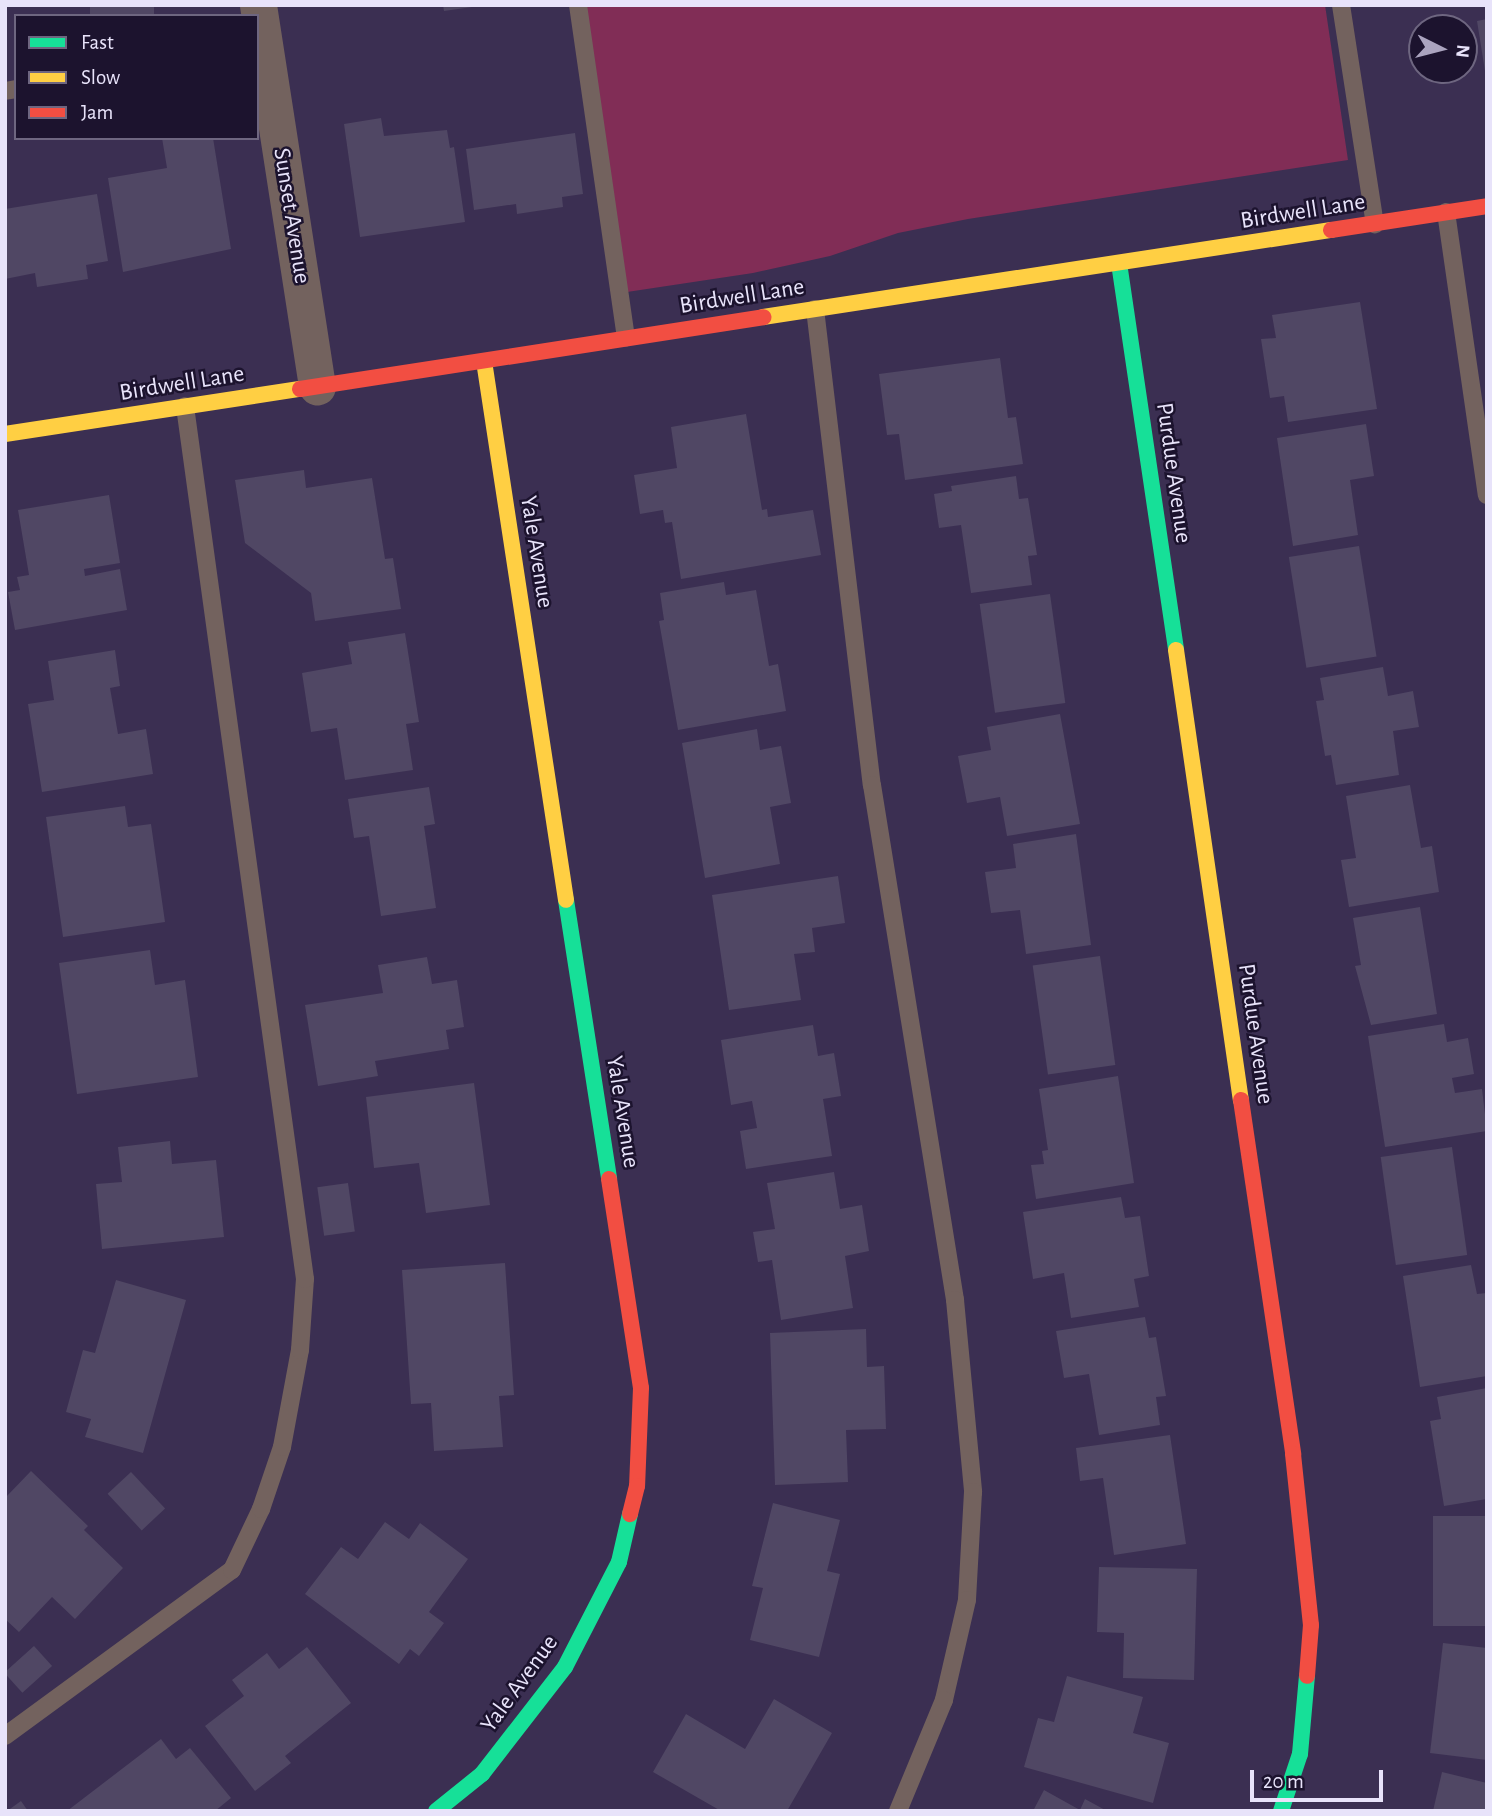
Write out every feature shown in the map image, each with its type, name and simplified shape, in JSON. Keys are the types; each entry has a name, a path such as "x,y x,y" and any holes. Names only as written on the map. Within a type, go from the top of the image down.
{"street":[{"name":"Sunset Avenue","path":"259,21 261,53 317,386"},
{"name":"Birdwell Lane","path":"5,434 1487,206"},
{"name":"Purdue Avenue","path":"1119,263 1296,1480 1311,1625 1300,1754 1281,1811"},
{"name":"Yale Avenue","path":"436,1811 482,1774 565,1667 619,1562 637,1486 641,1388 484,360"}],"lane":[{"path":"578,5 626,338"},
{"path":"1341,5 1375,224"},
{"path":"1446,212 1487,495"},
{"path":"815,309 874,798 954,1300 973,1492 967,1600 944,1700 898,1811"},
{"path":"5,1736 232,1570 261,1509 282,1447 300,1350 305,1279 185,407"}],"shaded area":[{"path":"584,5 1325,5 1348,160 968,219 898,233 830,256 753,273 627,292"}],"building":[{"path":"90,5 154,5 154,14 90,14"},
{"path":"443,5 472,5 472,7 444,11"},
{"path":"1487,19 1487,71 1485,71 1478,21"},
{"path":"381,118 384,136 447,130 450,148 454,147 465,222 360,237 344,124"},
{"path":"575,133 583,194 562,197 563,207 517,214 516,204 474,210 466,149"},
{"path":"162,140 213,140 231,249 123,272 108,178 167,168"},
{"path":"97,194 108,261 86,265 88,279 37,287 35,273 5,279 5,209"},
{"path":"1360,302 1377,409 1288,422 1284,396 1270,398 1261,339 1276,338 1272,315"},
{"path":"1000,358 1008,418 1016,417 1023,464 905,480 899,434 887,435 879,374"},
{"path":"746,414 762,510 767,509 768,517 813,510 821,555 681,579 672,522 665,523 663,510 640,514 634,475 677,468 671,427"},
{"path":"1366,424 1374,476 1350,480 1358,535 1293,546 1277,438"},
{"path":"304,470 306,488 372,478 385,559 393,558 401,609 315,621 311,593 245,543 235,480"},
{"path":"1016,476 1019,499 1028,498 1037,555 1028,556 1032,585 971,593 961,525 939,528 934,494 952,491 951,486"},
{"path":"109,495 120,563 84,569 85,576 120,569 127,610 15,630 8,592 20,590 17,577 29,575 18,510"},
{"path":"1359,546 1377,657 1306,668 1289,557"},
{"path":"724,582 726,595 756,590 769,666 778,664 786,711 678,730 659,621 664,620 660,593"},
{"path":"1050,594 1065,703 995,713 980,604"},
{"path":"405,633 419,722 406,724 413,770 345,780 337,728 311,732 302,673 352,664 348,642"},
{"path":"115,650 120,686 110,688 118,734 146,729 153,774 42,792 28,704 54,700 48,661"},
{"path":"1383,667 1388,696 1413,691 1419,727 1393,731 1399,775 1336,785 1331,755 1325,756 1316,701 1324,700 1320,678"},
{"path":"1060,714 1080,824 1007,836 1000,797 967,803 958,756 991,750 987,727"},
{"path":"757,729 760,750 781,746 791,803 770,807 780,864 705,878 682,743"},
{"path":"1410,785 1421,848 1432,846 1439,892 1349,907 1341,860 1356,858 1346,796"},
{"path":"429,787 435,824 424,826 436,908 381,916 369,836 354,838 348,799"},
{"path":"125,806 128,827 151,824 165,922 63,937 46,817"},
{"path":"1076,834 1091,945 1026,954 1020,910 991,913 985,872 1016,868 1013,844"},
{"path":"838,876 845,923 812,928 815,952 794,954 801,1000 729,1010 712,895"},
{"path":"1420,907 1437,1014 1371,1025 1355,966 1361,965 1353,918"},
{"path":"150,950 155,985 185,980 198,1077 77,1094 59,963"},
{"path":"1100,956 1115,1065 1048,1074 1033,965"},
{"path":"427,957 432,984 457,980 464,1027 446,1030 449,1049 375,1061 378,1076 318,1086 305,1005 383,993 378,965"},
{"path":"1444,1024 1447,1042 1468,1038 1474,1074 1452,1078 1455,1093 1482,1089 1487,1131 1385,1147 1368,1036"},
{"path":"813,1025 818,1056 834,1053 841,1096 823,1099 832,1156 746,1169 740,1131 757,1128 752,1101 731,1105 721,1040"},
{"path":"1118,1076 1134,1183 1036,1199 1031,1165 1044,1164 1042,1151 1048,1150 1039,1089"},
{"path":"474,1083 490,1205 426,1213 419,1163 374,1168 366,1097"},
{"path":"170,1141 172,1164 216,1160 224,1237 102,1249 96,1184 122,1182 118,1147"},
{"path":"1452,1147 1467,1255 1396,1265 1381,1157"},
{"path":"834,1172 840,1209 862,1205 869,1251 845,1256 853,1308 781,1320 772,1260 758,1262 753,1232 775,1229 767,1183"},
{"path":"348,1183 355,1232 324,1236 317,1187"},
{"path":"1121,1197 1125,1218 1140,1216 1149,1276 1134,1279 1139,1307 1071,1318 1064,1273 1033,1279 1023,1212"},
{"path":"505,1263 514,1395 499,1396 503,1447 434,1451 431,1403 411,1404 402,1270"},
{"path":"1471,1265 1477,1294 1487,1293 1487,1376 1420,1387 1403,1276"},
{"path":"116,1280 186,1300 143,1453 85,1437 91,1419 66,1412 83,1350 95,1353"},
{"path":"1145,1317 1149,1338 1156,1337 1166,1396 1156,1397 1160,1425 1099,1435 1089,1374 1064,1378 1056,1331"},
{"path":"866,1329 867,1367 884,1366 886,1429 846,1430 848,1482 775,1485 770,1333"},
{"path":"1487,1388 1487,1499 1444,1506 1430,1421 1441,1419 1437,1397"},
{"path":"1170,1435 1186,1544 1114,1555 1103,1478 1080,1481 1076,1448"},
{"path":"31,1471 88,1526 84,1530 123,1568 75,1619 52,1597 19,1632 5,1619 5,1498"},
{"path":"131,1472 165,1509 142,1530 108,1494"},
{"path":"773,1503 840,1520 827,1571 840,1574 819,1657 750,1640 763,1588 752,1586"},
{"path":"1433,1516 1487,1516 1487,1626 1433,1626"},
{"path":"385,1522 409,1539 420,1523 468,1559 429,1612 444,1623 419,1656 410,1649 399,1664 305,1594 341,1547 358,1559"},
{"path":"1099,1567 1197,1569 1194,1680 1123,1678 1124,1633 1097,1632"},
{"path":"1443,1643 1487,1648 1487,1760 1430,1753"},
{"path":"34,1646 52,1666 22,1693 5,1672"},
{"path":"307,1647 351,1703 285,1756 291,1763 255,1791 205,1726 244,1696 232,1680 267,1653 279,1669"},
{"path":"1067,1676 1143,1697 1133,1733 1169,1743 1153,1803 1024,1767 1038,1718 1054,1722"},
{"path":"774,1699 832,1733 787,1811 721,1811 653,1772 686,1714 745,1749"},
{"path":"161,1739 176,1759 190,1748 231,1798 215,1811 67,1811"},
{"path":"1442,1772 1487,1783 1487,1811 1433,1811"},
{"path":"1044,1790 1080,1810 1085,1799 1107,1811 1033,1811"},
{"path":"21,1801 28,1811 7,1811"}],"traffic: fast":[{"path":"1119,263 1176,650"},
{"path":"566,900 609,1179"},
{"path":"436,1811 482,1774 565,1667 619,1562 630,1514"},
{"path":"1281,1811 1300,1754 1307,1676"}],"traffic: slow":[{"path":"763,317 1331,230"},
{"path":"484,361 566,900"},
{"path":"5,434 300,389"},
{"path":"1176,650 1241,1100"}],"traffic: jam":[{"path":"1331,230 1487,206"},
{"path":"300,389 763,317"},
{"path":"1241,1100 1293,1454 1311,1625 1307,1676"},
{"path":"609,1179 641,1388 637,1486 630,1514"}]}
